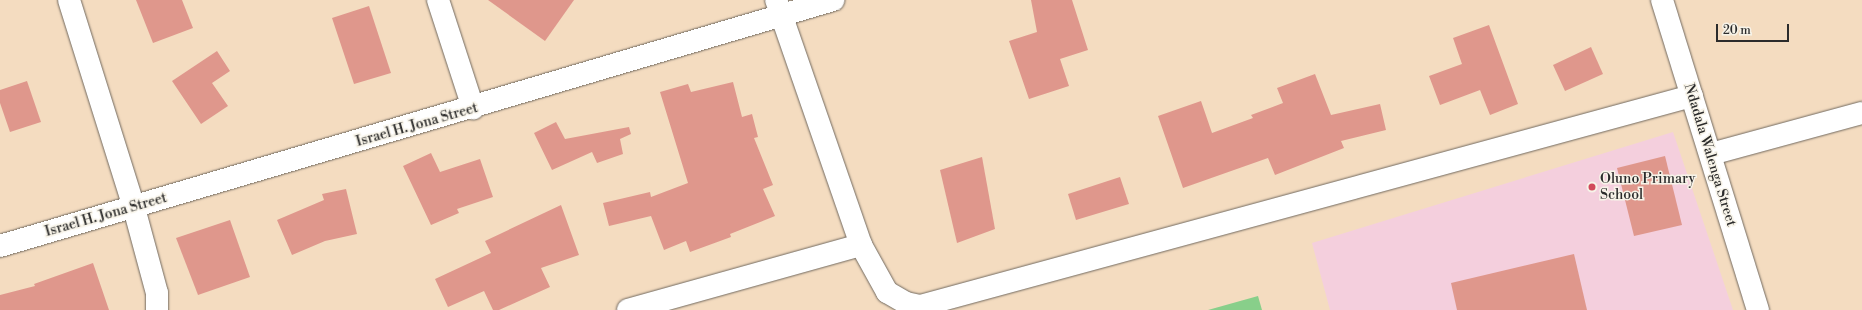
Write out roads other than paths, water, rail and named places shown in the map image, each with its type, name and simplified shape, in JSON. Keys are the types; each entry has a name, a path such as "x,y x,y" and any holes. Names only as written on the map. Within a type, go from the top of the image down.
{"street":[{"path":"69,0 134,208 157,293 157,310"},
{"path":"438,0 473,108"},
{"name":"Israel H. Jona Street","path":"0,246 473,108 779,8 833,0"},
{"name":"Ndadala Walenga Street","path":"1662,0 1711,154 1758,310"},
{"path":"779,8 861,245 887,292 906,303 920,306 1692,96"},
{"path":"1711,154 1862,113"},
{"path":"628,310 861,245"}],"place":[{"name":"Oluno Primary School","path":"1592,187"}]}
